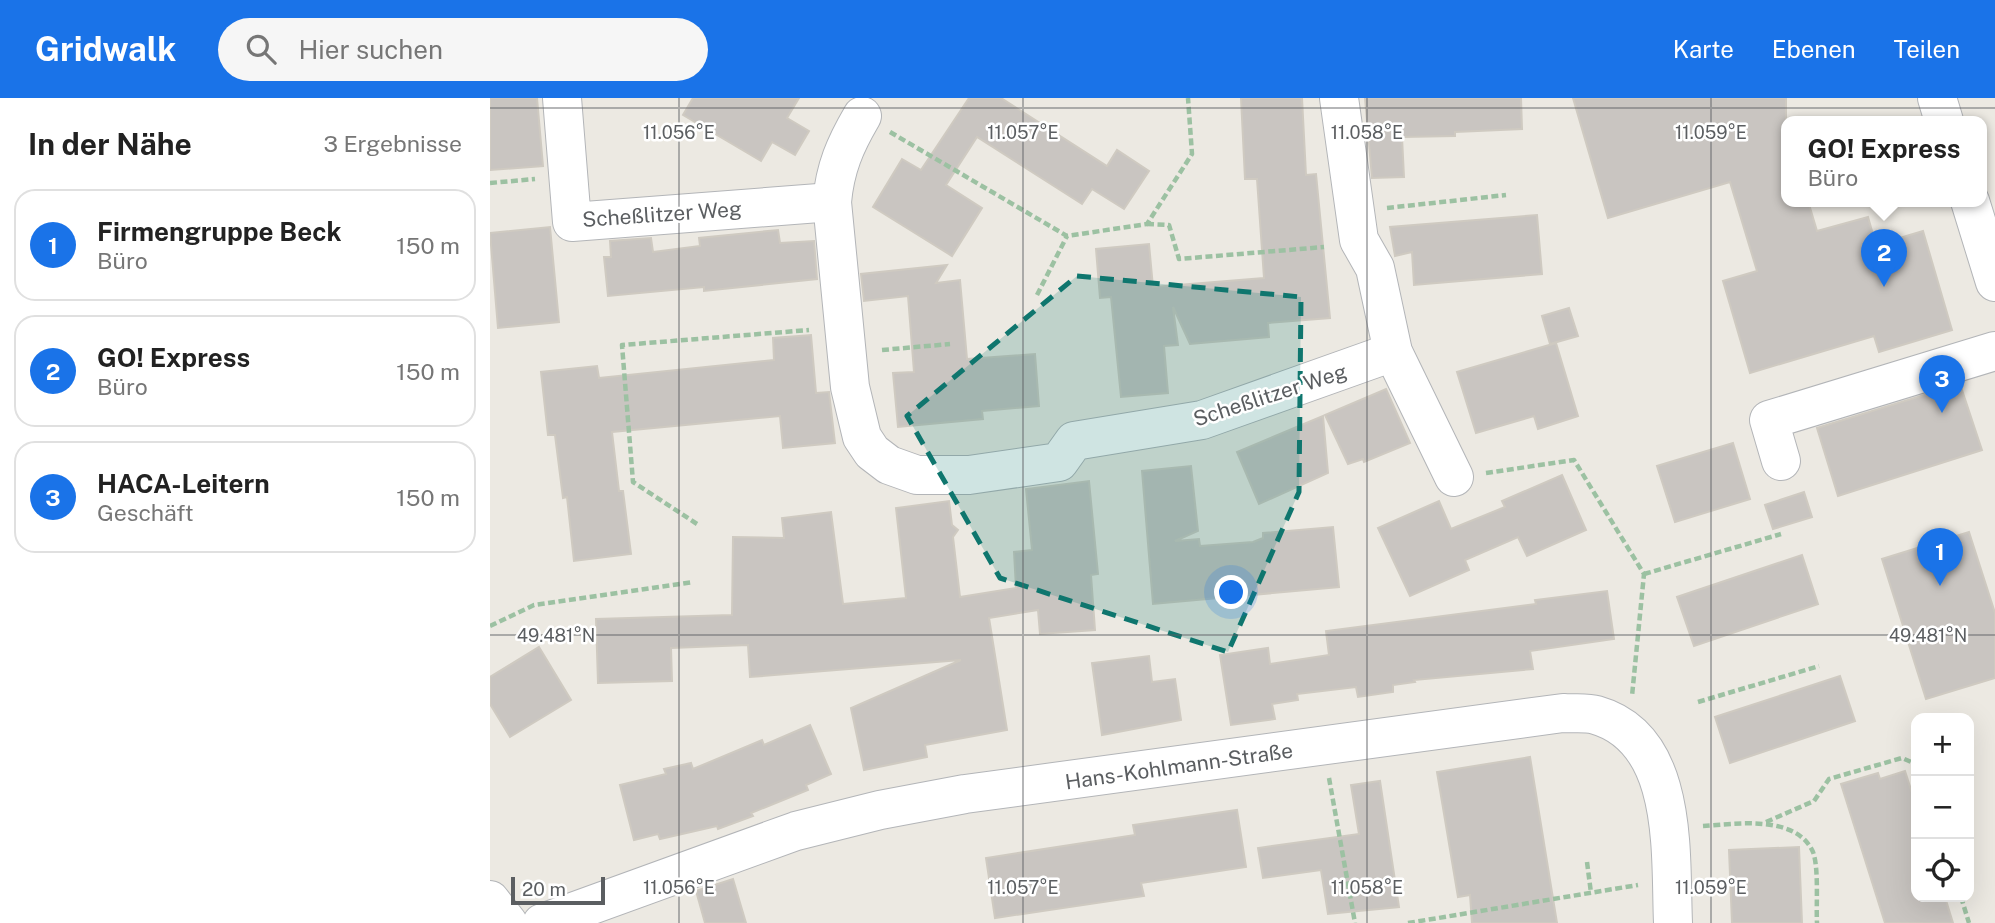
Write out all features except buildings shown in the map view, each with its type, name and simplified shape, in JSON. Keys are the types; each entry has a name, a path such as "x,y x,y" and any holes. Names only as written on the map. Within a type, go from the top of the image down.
{"street":[{"name":"Scheßlitzer Weg","path":"562,98 572,222 832,202"},
{"path":"1339,98 1357,226 1375,268 1393,352 1454,477"},
{"path":"1937,98 1942,116"},
{"name":"Scheßlitzer Weg","path":"857,104 838,161 832,202 854,412 862,437 872,452 889,465 917,475 969,475 1059,462 1074,441 1202,420 1393,352"},
{"path":"1972,207 1995,282"},
{"path":"1781,461 1769,420 1995,351"},
{"name":"Hans-Kohlmann-Straße","path":"542,923 796,831 880,810 965,794 1563,713 1596,715 1622,729 1646,751 1658,774 1668,829 1674,923"},
{"path":"490,900 508,923"}],"path":[{"path":"1147,224 1192,154 1188,98"},
{"path":"857,104 1067,236 1147,224 1169,225 1179,259 1320,248 1357,226 1506,195"},
{"path":"490,183 567,175"},
{"path":"1037,295 1067,236"},
{"path":"697,524 633,482 622,345 845,340 950,344"},
{"path":"1454,477 1574,460 1644,574 1635,684 1622,729"},
{"path":"1644,574 1781,534"},
{"path":"490,626 534,605 693,582"},
{"path":"1698,702 1819,666"},
{"path":"1324,746 1355,923"},
{"path":"1668,829 1765,822 1814,801 1829,779 1902,758 1911,762"},
{"path":"1765,822 1807,842 1814,854 1817,923"},
{"path":"1587,862 1591,893"},
{"path":"1408,923 1671,880"},
{"path":"1963,902 1969,923"}],"highlighted area":[{"path":"1077,276 1301,297 1299,492 1228,652 1000,578 907,416"}],"place":[{"name":"GO! Express","path":"1884,287"},
{"name":"HACA-Leitern","path":"1942,413"},
{"name":"Firmengruppe Beck","path":"1940,586"}]}
